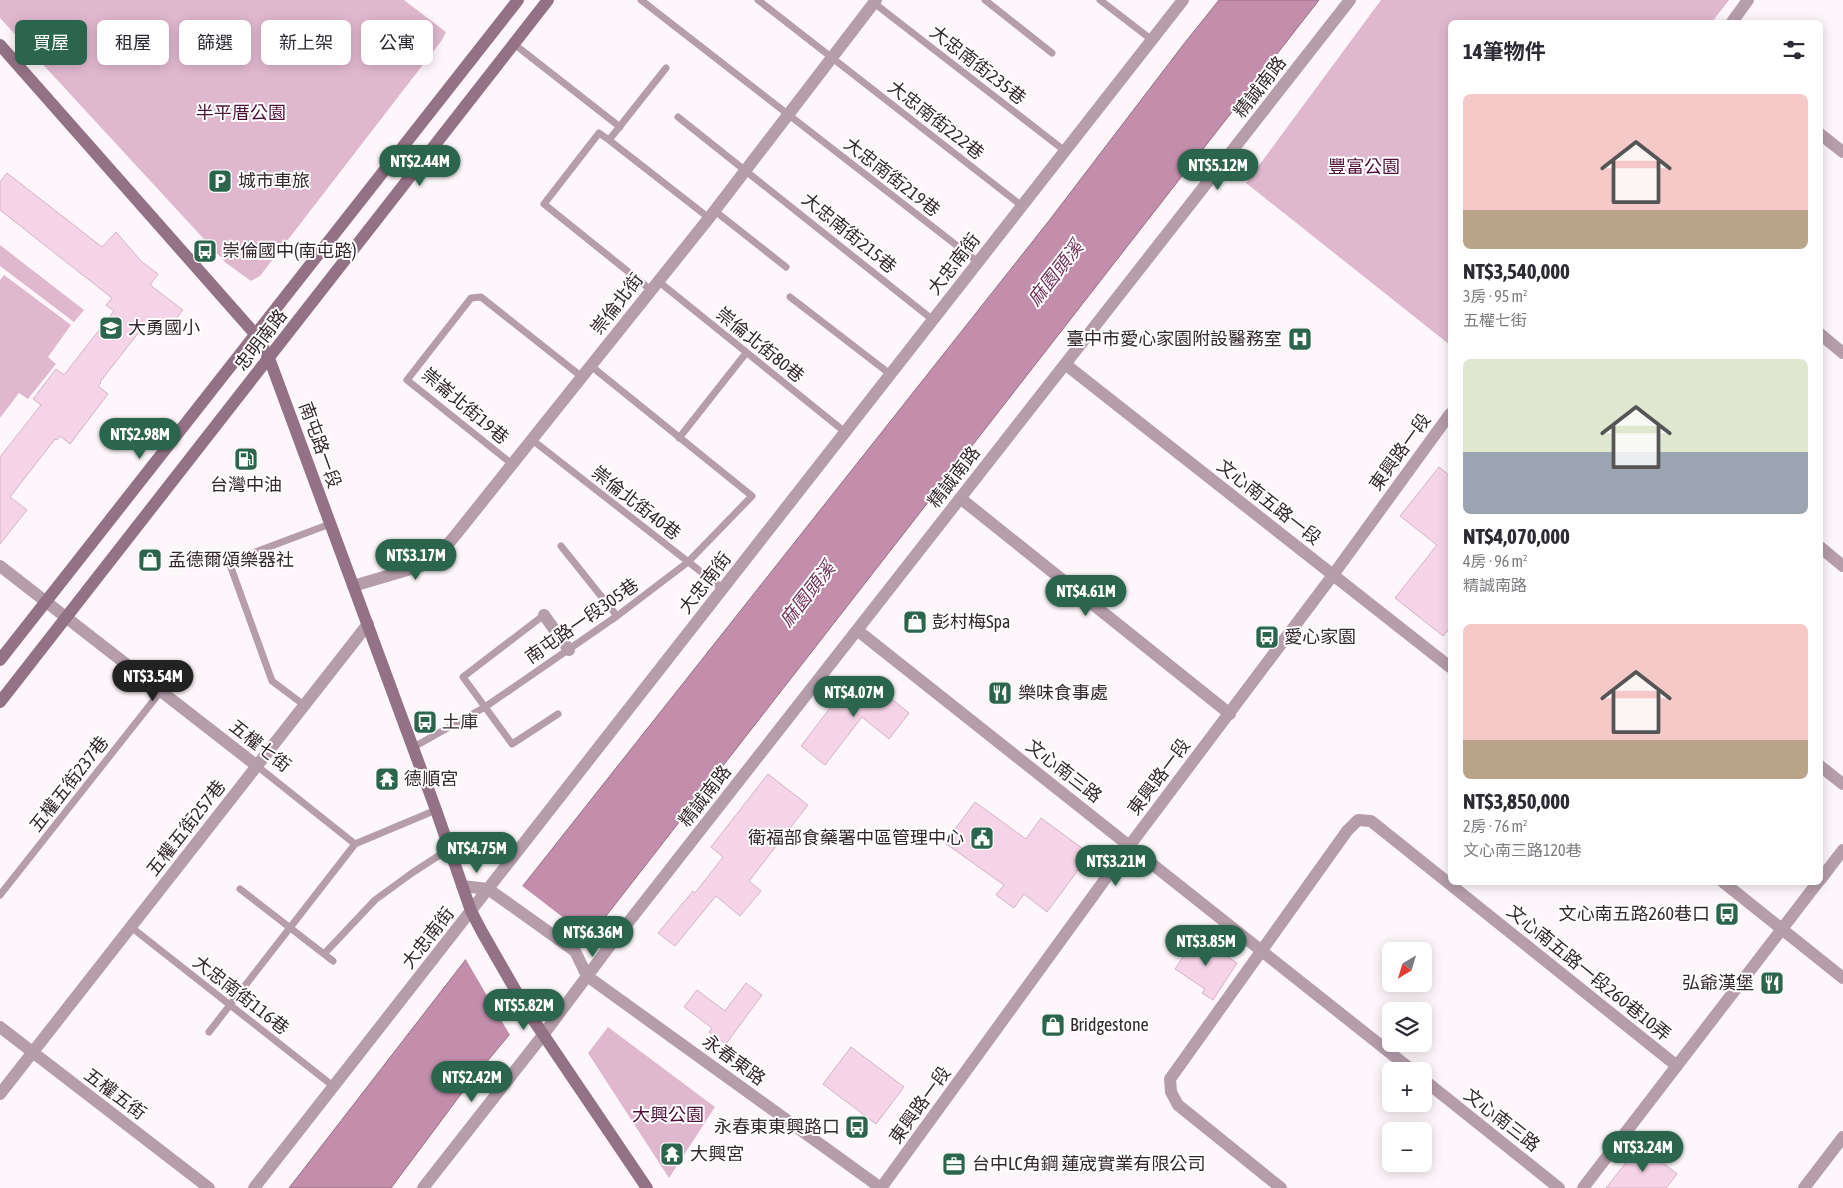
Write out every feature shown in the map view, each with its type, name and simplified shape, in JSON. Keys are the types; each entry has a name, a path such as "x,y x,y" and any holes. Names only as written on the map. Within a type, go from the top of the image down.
{"main road":[{"name":"忠明南路","path":"0,660 518,0"},
{"name":"忠明南路","path":"0,702 548,0"},
{"name":"南屯路一段","path":"0,45 256,334 269,358 352,586 368,624 471,910 528,1012 647,1188"}],"street":[{"name":"大忠南街","path":"254,1188 1183,0"},
{"name":"精誠南路","path":"425,1187 587,976 1350,0"},
{"path":"1733,20 1748,0"},
{"name":"崇倫北街","path":"352,586 421,566 434,560 712,214 875,2"},
{"path":"1823,136 1843,152"},
{"path":"1823,336 1843,353"},
{"name":"文心南五路一段","path":"1065,364 1448,665"},
{"name":"東興路一段","path":"881,1188 1130,845 1230,714 1448,417"},
{"path":"960,498 1230,714"},
{"path":"1823,549 1843,566"},
{"name":"五權七街","path":"0,566 257,766"},
{"path":"544,615 569,650"},
{"name":"五權五街257巷","path":"0,1094 368,624"},
{"name":"文心南三路","path":"857,630 1130,845 1401,1062"},
{"path":"1823,768 1843,784"},
{"name":"文心南五路一段260巷10弄","path":"1261,951 1347,831 1358,820 1371,821 1448,883"},
{"path":"1823,876 1843,850"},
{"name":"文心南五路一段260巷10弄","path":"1451,885 1677,1066"},
{"path":"1726,885 1843,978"},
{"path":"1583,1188 1816,885"},
{"path":"462,886 488,889"},
{"name":"永春東路","path":"488,889 575,951 587,976 881,1188"},
{"path":"1261,951 1170,1079 1171,1092 1178,1105 1281,1188"},
{"name":"五權五街","path":"0,1027 209,1188"},
{"name":"文心南三路","path":"1432,1086 1559,1188"},
{"path":"1804,1188 1843,1137"}],"lane":[{"name":"大忠南街219巷","path":"641,0 978,262"},
{"name":"大忠南街222巷","path":"758,0 1022,206"},
{"path":"985,0 1052,52"},
{"path":"1100,0 1152,40"},
{"name":"大忠南街235巷","path":"875,2 1065,151"},
{"path":"514,44 620,127"},
{"path":"666,68 609,140 786,267"},
{"name":"大忠南街215巷","path":"678,117 933,320"},
{"name":"崇倫北街80巷","path":"609,140 599,133 544,204 746,353 845,432"},
{"path":"790,296 890,374"},
{"name":"崇崙北街19巷","path":"512,464 407,380 471,298 482,297 582,377"},
{"path":"591,366 679,438 746,353"},
{"name":"南屯路一段305巷","path":"412,748 485,707 617,616 688,562 752,496 679,438"},
{"name":"崇倫北街40巷","path":"531,439 723,589"},
{"path":"304,705 272,681 229,562 330,524"},
{"path":"561,546 617,616"},
{"path":"544,615 463,676 512,744 558,714"},
{"name":"五權五街237巷","path":"0,896 161,691"},
{"name":"五權七街","path":"257,766 355,844"},
{"path":"209,1032 355,844 436,810"},
{"path":"324,954 375,900 449,848"},
{"path":"240,889 333,961"},
{"name":"大忠南街116巷","path":"131,927 333,1086"}],"green space":[{"name":"半平厝公園","path":"0,0 404,0 430,20 361,20 361,65 423,65 260,276 251,281 226,263 43,65 87,65 87,20 15,20 15,34 0,18"},
{"name":"豐富公園","path":"1381,0 1729,0 1714,20 1448,20 1448,343 1246,183"},
{"name":"半平厝公園","path":"433,22 446,32 433,52"},
{"path":"0,245 84,310 74,322 0,266"},
{"path":"4,275 71,325 48,357 56,364 28,399 19,393 0,418 0,280"},
{"name":"大興公園","path":"608,1027 715,1107 669,1178 588,1053"}],"water":[{"name":"麻園頭溪","path":"1219,0 1319,0 578,952 470,1082 391,1188 289,1188 518,892 1048,222"}],"pier":[{"path":"521,885 591,939 511,1037 465,958"}],"building":[{"path":"7,173 102,247 116,232 141,261 158,274 150,285 183,310 162,336 146,323 100,382 98,386 108,394 70,444 60,436 57,440 55,439 10,497 27,510 0,544 0,457 41,405 33,399 56,369 64,375 114,311 106,305 112,298 0,210 0,182"},
{"path":"1439,467 1448,474 1448,630 1443,636 1395,598 1437,545 1400,516"},
{"path":"866,678 909,713 889,739 862,717 825,765 801,746 850,682"},
{"path":"768,774 808,805 749,881 761,891 740,916 716,896 675,946 658,933 693,891 695,893 723,857 711,847"},
{"path":"975,802 1026,839 1041,818 1090,854 1047,912 1024,894 1014,908 996,895 1004,885 945,843"},
{"path":"1197,936 1237,963 1213,1000 1202,993 1205,989 1175,969"},
{"path":"746,983 762,995 726,1044 709,1032 712,1028 684,1007 697,990 725,1011"},
{"path":"851,1047 904,1087 876,1124 823,1084"},
{"path":"1640,1145 1677,1174 1666,1188 1606,1188"}],"place":[{"name":"城市車旅","path":"220,181"},
{"name":"崇倫國中(南屯路)","path":"205,251"},
{"name":"大勇國小","path":"111,328"},
{"name":"臺中市愛心家園附設醫務室","path":"1300,339"},
{"name":"台灣中油","path":"246,459"},
{"name":"孟德爾頌樂器社","path":"150,560"},
{"name":"彭村梅Spa","path":"915,622"},
{"name":"愛心家園","path":"1267,637"},
{"name":"樂味食事處","path":"1000,693"},
{"name":"土庫","path":"425,722"},
{"name":"德順宮","path":"387,779"},
{"name":"衛福部食藥署中區管理中心","path":"982,838"},
{"name":"文心南五路260巷口","path":"1727,914"},
{"name":"弘爺漢堡","path":"1772,983"},
{"name":"Bridgestone","path":"1053,1025"},
{"name":"永春東東興路口","path":"857,1127"},
{"name":"大興宮","path":"672,1154"},
{"name":"台中LC角鋼 蓮宬實業有限公司","path":"954,1164"}]}
